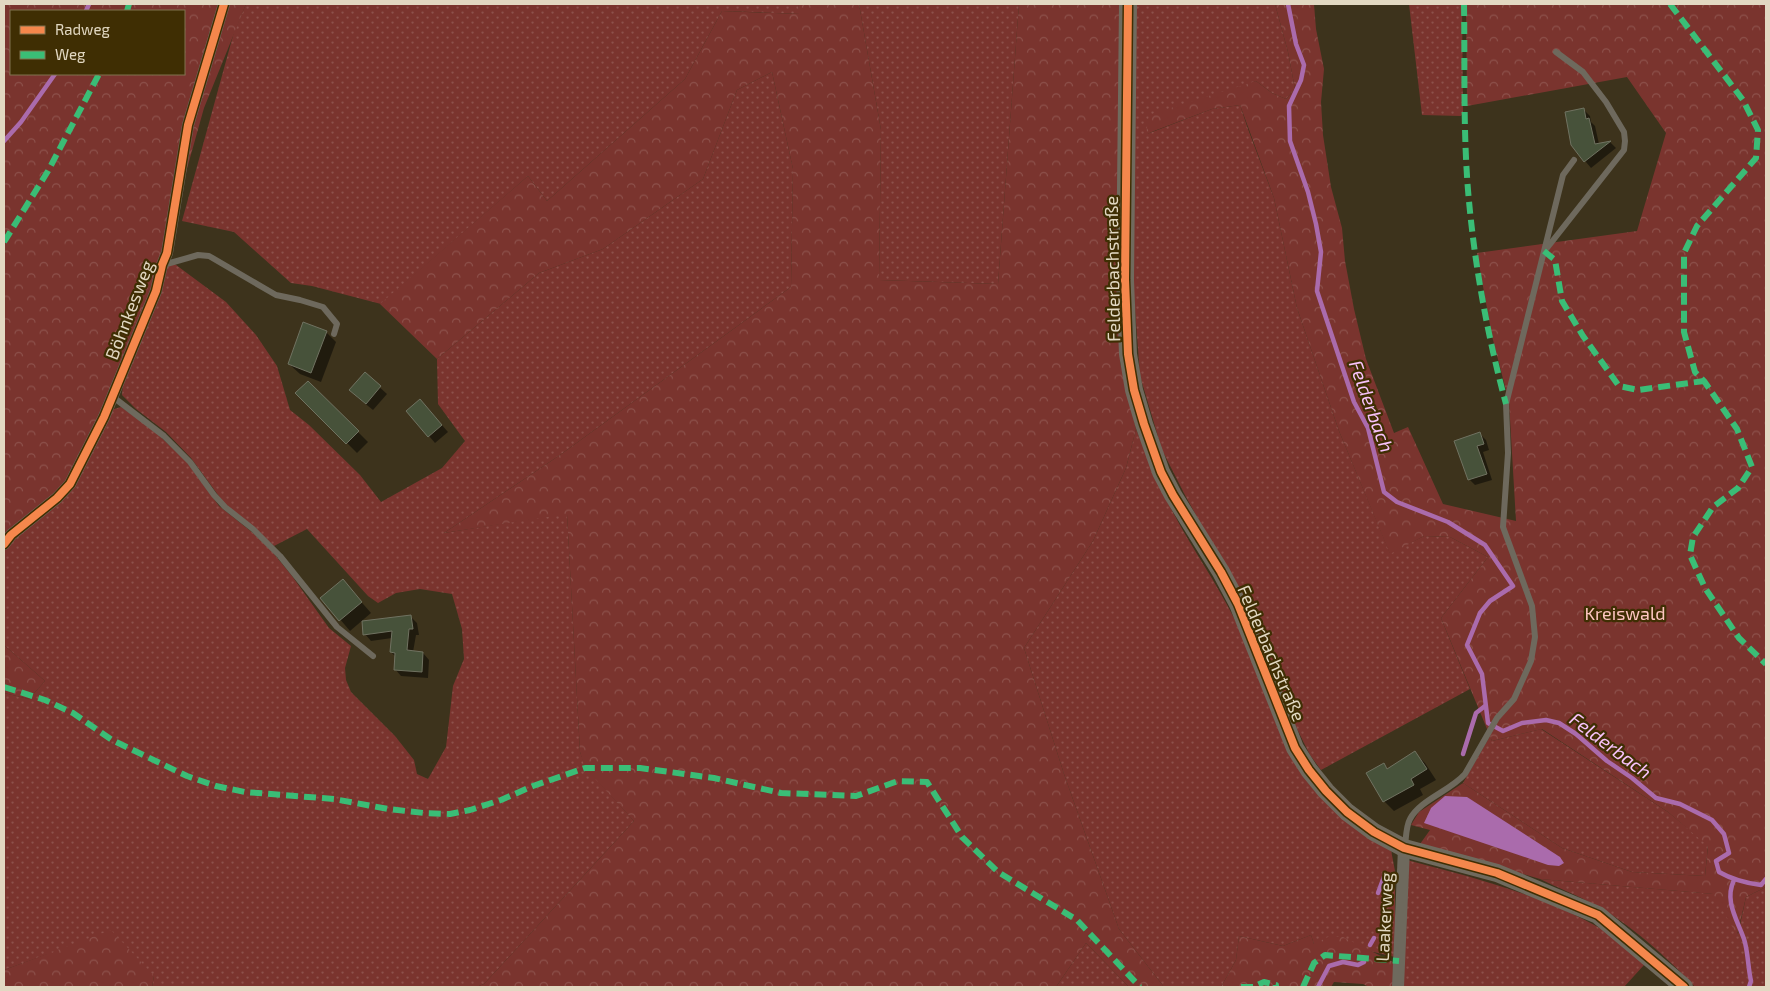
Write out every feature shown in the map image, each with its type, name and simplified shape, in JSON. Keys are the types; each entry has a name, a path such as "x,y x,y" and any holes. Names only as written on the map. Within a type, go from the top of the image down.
{"street":[{"name":"Böhnkesweg","path":"6,539 57,498 70,484 104,417 156,291 167,253 188,125 224,4"},
{"name":"Felderbachstraße","path":"1128,4 1125,280 1128,354 1134,390 1161,472 1238,604 1295,748 1308,770 1347,812 1374,832 1404,848 1496,873 1598,915 1684,987"},
{"name":"Laakerweg","path":"1398,987 1404,848"}],"lane":[{"path":"1544,251 1624,150 1625,141 1624,132 1606,102 1583,72 1556,52"},
{"path":"1404,848 1410,820 1420,808 1458,782 1465,774 1497,718 1514,699 1531,661 1535,637 1532,606 1503,526 1508,453 1506,404 1563,175 1574,160"},
{"path":"162,265 198,255 209,256 276,295 323,307 337,324 334,334"},
{"path":"112,397 164,436 190,462 225,507 253,529 280,556 337,626 373,656"}],"green space":[{"path":"4,4 246,4 204,108 160,265 118,376 68,481 4,542"},
{"path":"246,4 798,4 800,14 722,11 685,79 547,201 528,176 381,304 312,286 291,283 234,232 182,221 234,32"},
{"path":"798,4 859,4 881,130 879,280 998,284 1019,4 1121,4 1120,362 1136,429 1126,468 1093,541 1024,648 1064,774 1119,929 1164,987 1129,987 1086,943 1056,987 476,987 484,984 634,821 585,768 580,752 567,514 444,533 560,455 791,287 793,169 772,72 737,90 703,179 603,249 539,273 437,359 380,304 528,176 547,201 685,79 722,11 799,14"},
{"path":"859,4 1019,4 998,284 879,280 881,130"},
{"path":"1135,4 1275,4 1288,52 1295,89 1286,99 1272,93 1256,81 1147,134 1212,109 1240,105 1274,198 1297,308 1339,431 1390,553 1424,536 1450,537 1488,557 1441,618 1470,689 1321,770 1310,755 1293,721 1239,593 1162,450 1140,376 1133,282"},
{"name":"Kreiswald","path":"1275,4 1314,4 1316,29 1324,69 1321,102 1323,135 1331,187 1342,228 1345,261 1366,359 1394,433 1408,427 1443,504 1516,521 1509,402 1492,336 1477,253 1637,231 1666,133 1627,77 1467,106 1466,4 1766,4 1766,887 1746,897 1737,935 1713,894 1540,879 1420,844 1430,830 1411,825 1419,812 1463,783 1562,848 1632,872 1705,876 1708,846 1668,812 1542,729 1492,741 1441,618 1488,557 1450,537 1424,536 1390,554 1339,431 1297,308 1274,198 1240,105 1212,109 1146,134 1149,115 1256,81 1272,93 1286,99 1295,89 1288,52"},
{"path":"1409,4 1462,4 1463,113 1461,116 1422,115"},
{"path":"772,72 793,169 791,287 560,455 444,533 567,513 580,752 586,768 634,821 484,984 476,987 152,987 154,976 48,954 4,970 4,693 29,699 45,681 4,645 4,547 114,409 121,407 151,428 186,461 219,506 270,549 329,628 351,646 345,668 346,680 351,692 395,736 414,760 417,774 428,779 446,747 453,686 464,659 462,629 452,594 420,589 396,593 378,603 368,596 307,529 274,546 224,503 191,458 166,432 136,409 122,395 123,384 168,259 226,302 256,335 277,366 290,410 309,425 360,475 381,502 442,468 465,441 438,404 437,359 539,273 603,249 703,179 737,90"},
{"path":"1136,429 1169,505 1234,618 1278,728 1300,770 1313,789 1330,807 1391,850 1395,871 1395,957 1335,943 1314,944 1311,935 1283,946 1239,936 1236,960 1221,987 1164,987 1119,929 1064,774 1024,648 1093,541 1126,468"},
{"path":"4,645 45,681 29,699 4,693"},
{"path":"1541,729 1668,812 1708,845 1705,876 1632,872 1562,848 1463,783 1490,736 1492,741"},
{"path":"1407,860 1509,889 1558,907 1610,934 1643,962 1644,965 1624,987 1403,987"},
{"path":"1540,879 1714,894 1738,934 1746,897 1766,887 1766,987 1695,987 1661,953 1621,921 1588,901"},
{"path":"111,930 154,976 152,987 4,987 4,970"},
{"path":"1311,935 1314,944 1328,937 1343,937 1397,964 1396,987 1369,987 1363,984 1334,982 1331,987 1221,987 1236,960 1239,936 1283,946"},
{"path":"1086,943 1129,987 1056,987"}],"shaded area":[{"path":"1445,796 1467,797 1560,857 1564,863 1559,866 1548,865 1424,823 1431,808"}],"building":[{"path":"1584,108 1586,119 1589,118 1595,144 1611,141 1584,162 1571,145 1565,112"},
{"path":"303,322 327,331 311,373 288,364"},
{"path":"365,372 381,386 366,404 349,390"},
{"path":"308,381 359,431 346,444 295,393"},
{"path":"420,399 442,425 428,437 406,411"},
{"path":"1480,432 1484,444 1477,446 1487,474 1468,480 1454,441"},
{"path":"343,579 362,602 339,621 320,598"},
{"path":"411,615 413,629 409,629 407,650 423,652 422,672 394,670 395,653 390,652 392,631 363,635 362,621"},
{"path":"1415,751 1427,769 1411,779 1414,785 1383,802 1366,773 1384,763 1387,769"}],"waterway":[{"path":"86,10 89,4"},
{"name":"Felderbach","path":"1288,4 1296,44 1304,65 1301,80 1289,106 1290,141 1308,192 1316,224 1321,252 1317,291 1354,402 1368,428 1384,492 1397,502 1448,522 1485,545 1513,586 1490,601 1480,613 1467,645 1482,674 1488,723 1503,731 1522,723 1546,720 1559,723 1576,734 1607,761 1656,798 1680,804 1712,820 1724,834 1729,853 1716,861 1719,872 1734,879 1761,885 1766,879"},
{"path":"4,141 21,122 54,75"},
{"path":"1463,754 1476,713 1485,706"},
{"path":"1378,893 1385,874"},
{"path":"1734,880 1730,895 1731,903 1744,939 1751,981 1749,987"},
{"path":"1370,945 1374,938"},
{"path":"1318,987 1329,966 1343,962 1358,965 1364,962"}],"marked path":[{"path":"127,10 129,4"},
{"path":"1464,4 1465,144 1468,190 1482,298 1506,404"},
{"path":"1670,4 1743,100 1758,130 1756,158 1697,226 1684,253 1684,332 1695,372 1704,381 1737,429 1752,467 1738,488 1713,507 1693,537 1690,555 1705,588 1739,638 1766,664"},
{"path":"4,242 48,171 98,75"},
{"path":"1544,251 1555,260 1562,301 1583,336 1619,386 1638,390 1704,381"},
{"path":"4,687 45,700 73,713 112,740 187,776 216,786 245,792 334,799 388,809 424,813 450,814 470,810 585,768 640,768 714,778 781,793 856,796 898,781 927,782 962,837 998,872 1077,920 1140,987"},
{"path":"1303,987 1314,963 1325,955 1399,961"},
{"path":"1241,987 1253,987 1264,982 1276,985 1276,987"}],"cycle path":[{"path":"4,544 11,535 57,498 70,484 104,417 156,291 167,253 188,125 224,4"},
{"path":"1128,4 1125,280 1128,354 1134,390 1161,472 1238,604 1295,748 1309,770 1326,791 1347,812 1374,832 1404,848 1497,873 1598,915 1684,987"}]}
